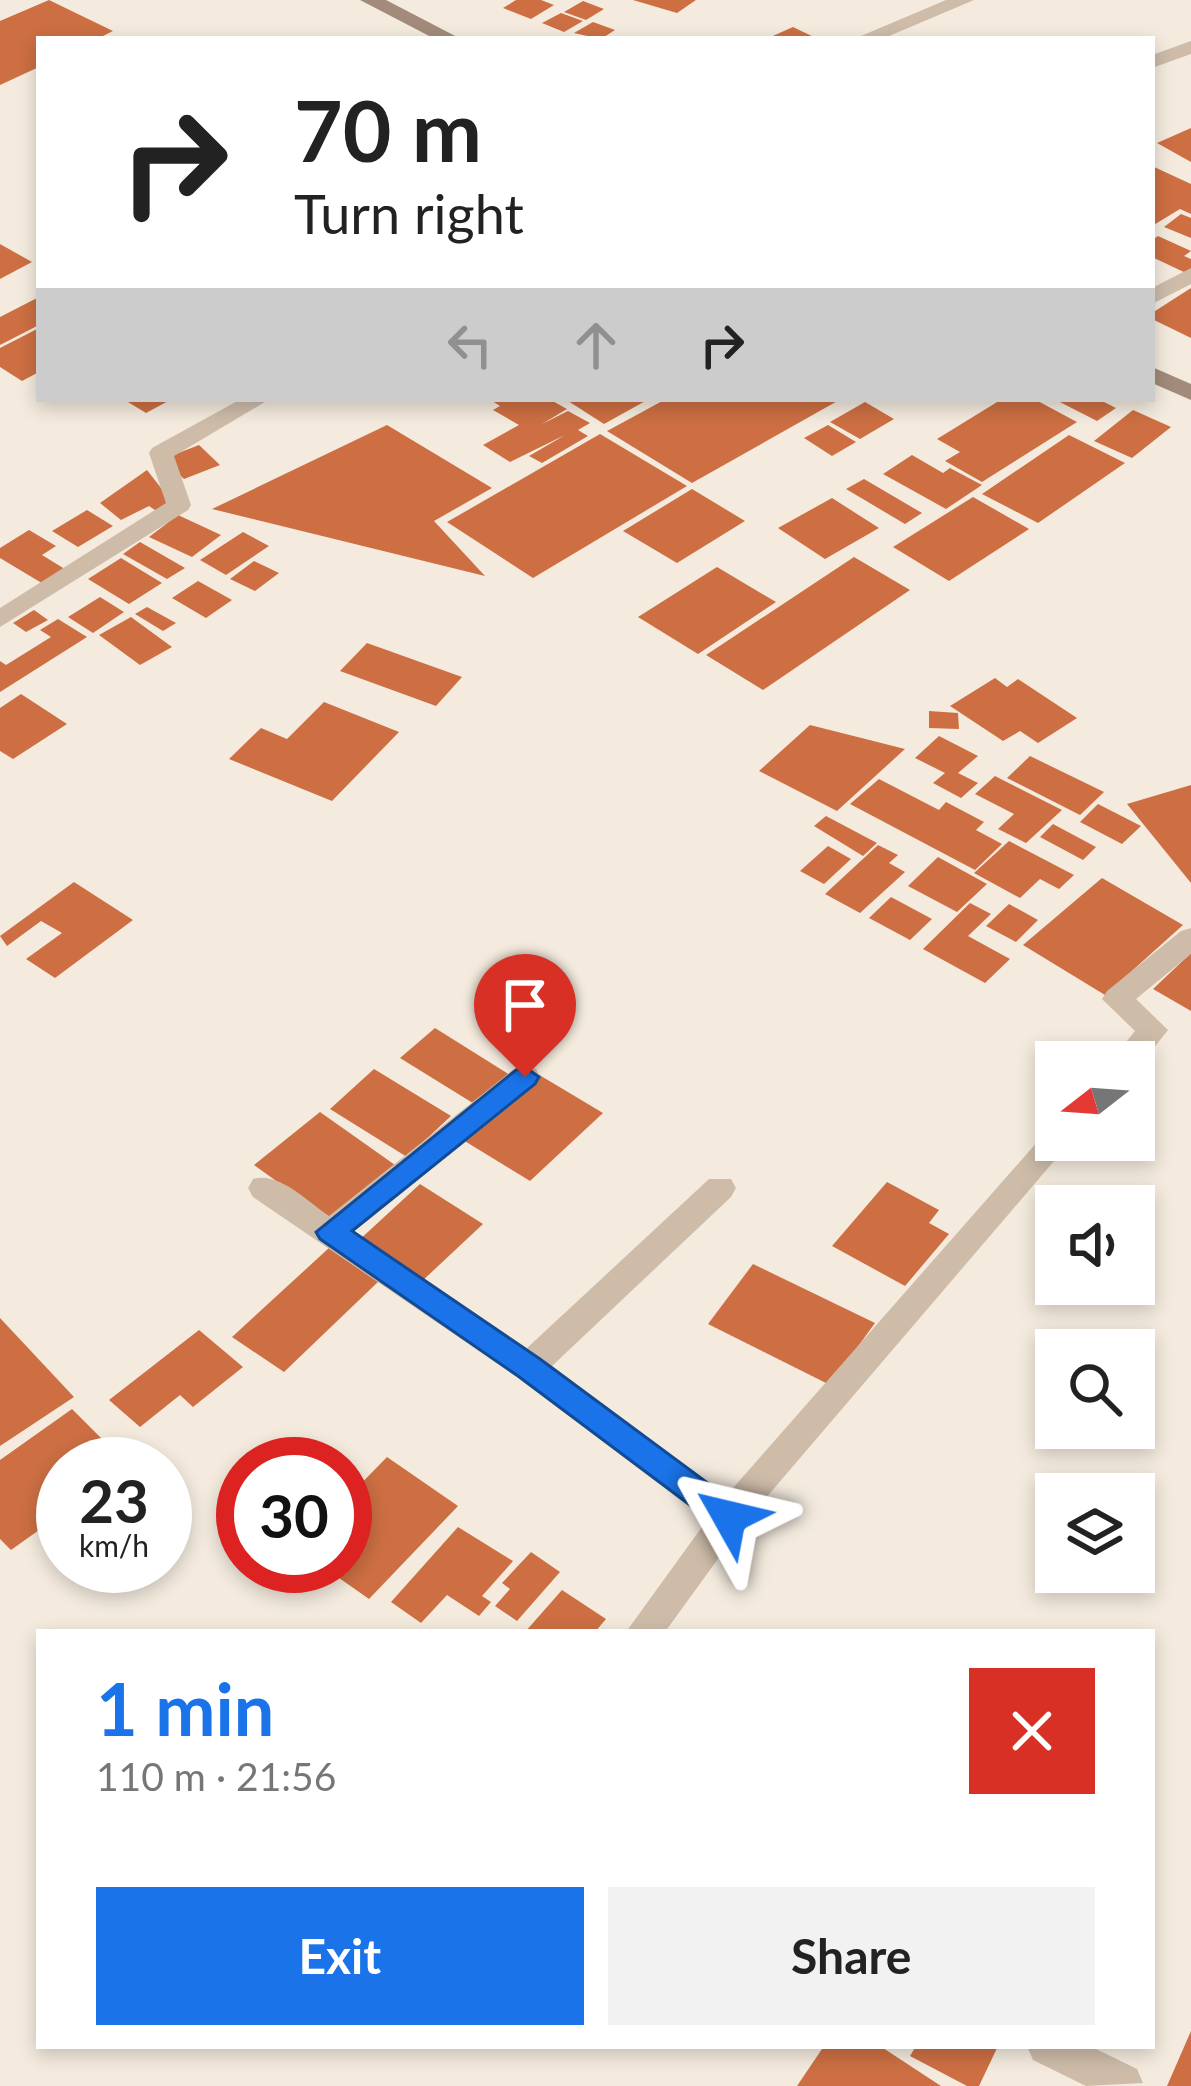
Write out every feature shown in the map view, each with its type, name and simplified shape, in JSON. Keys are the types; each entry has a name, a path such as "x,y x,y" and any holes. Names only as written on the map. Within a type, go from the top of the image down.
{"main road":[{"path":"370,0 446,36"},
{"path":"1155,375 1191,393"}],"street":[{"path":"872,36 964,0"},
{"path":"1155,61 1191,47"},
{"path":"1155,295 1191,275"},
{"path":"0,619 179,505 161,453 253,402"},
{"path":"1143,1041 1153,1030 1117,999 1191,938"},
{"path":"331,1232 525,1077"},
{"path":"646,1629 729,1517 1039,1161"},
{"path":"264,1187 529,1367 729,1517"},
{"path":"529,1367 720,1188"},
{"path":"1053,2049 1123,2083"}],"building":[{"path":"49,0 113,31 103,36 36,36 36,68 0,85 0,21"},
{"path":"516,0 554,5 531,19 503,8"},
{"path":"633,0 696,0 677,13"},
{"path":"583,1 604,9 586,20 564,12"},
{"path":"561,13 583,21 564,32 542,23"},
{"path":"593,22 615,30 606,36 574,33"},
{"path":"793,27 812,36 773,36"},
{"path":"1191,128 1191,162 1157,143"},
{"path":"1155,167 1191,184 1191,214 1180,209 1155,224"},
{"path":"1181,214 1191,218 1191,238 1164,227"},
{"path":"1155,238 1191,251 1184,256 1191,259 1191,270 1186,273 1155,258"},
{"path":"0,244 32,262 0,279"},
{"path":"1191,288 1191,338 1155,320 1155,311"},
{"path":"36,299 36,327 0,345 0,317"},
{"path":"36,330 36,374 22,381 0,367 0,348"},
{"path":"128,402 166,402 146,413"},
{"path":"494,402 554,402 567,409 542,424 568,411 590,423 578,430 588,436 542,463 529,456 565,435 510,462 483,445 519,425 493,410 500,406"},
{"path":"570,402 644,402 604,424"},
{"path":"660,402 836,402 692,483 607,431"},
{"path":"865,402 894,419 860,439 830,422"},
{"path":"997,402 1040,402 1077,422 982,482 945,461 960,452 937,439"},
{"path":"1060,402 1104,402 1116,408 1097,421"},
{"path":"1133,410 1171,427 1132,458 1094,441"},
{"path":"387,425 492,488 434,521 485,576 212,509"},
{"path":"828,425 856,442 832,456 804,438"},
{"path":"600,434 687,486 533,578 447,522"},
{"path":"1069,435 1125,463 1038,523 982,494"},
{"path":"199,445 220,465 184,479 163,459"},
{"path":"912,455 943,473 950,468 982,485 946,509 883,474"},
{"path":"147,470 172,502 158,512 149,506 121,520 100,503"},
{"path":"864,479 922,513 905,524 846,489"},
{"path":"692,489 745,521 677,563 623,531"},
{"path":"973,497 1029,529 949,581 893,547"},
{"path":"832,498 879,528 825,559 778,528"},
{"path":"87,510 113,526 78,547 52,531"},
{"path":"178,515 221,535 192,557 149,537"},
{"path":"29,530 56,546 42,555 68,571 45,585 0,558 0,548"},
{"path":"243,532 269,546 226,575 200,560"},
{"path":"140,542 185,568 167,579 123,554"},
{"path":"854,557 910,590 763,690 706,655"},
{"path":"121,558 162,583 129,604 88,579"},
{"path":"254,561 279,573 255,591 230,579"},
{"path":"717,567 776,602 698,654 638,617"},
{"path":"198,581 232,600 206,618 172,598"},
{"path":"100,597 124,612 93,633 68,617"},
{"path":"147,607 176,623 163,631 135,614"},
{"path":"34,610 48,620 26,632 13,623"},
{"path":"131,617 172,647 140,665 99,635"},
{"path":"58,619 87,637 0,692 0,661 6,665 51,637 40,630"},
{"path":"367,643 462,677 436,706 340,671"},
{"path":"995,678 1007,687 1018,679 1077,718 1038,743 1020,731 1003,741 950,706"},
{"path":"21,694 67,724 13,759 0,751 0,708"},
{"path":"324,702 399,732 332,801 229,759 261,728 287,739"},
{"path":"929,711 958,713 959,729 929,728"},
{"path":"810,725 905,749 837,811 759,771"},
{"path":"939,736 978,756 958,773 978,783 961,798 933,783 945,773 915,758"},
{"path":"1030,756 1104,792 1080,815 1007,778"},
{"path":"995,776 1062,810 1026,843 998,829 1014,814 975,794"},
{"path":"879,779 939,810 946,802 984,822 976,830 1002,844 975,870 850,804"},
{"path":"1191,785 1191,883 1127,804"},
{"path":"1098,804 1141,826 1122,844 1080,822"},
{"path":"826,816 877,843 863,856 814,826"},
{"path":"1053,824 1096,847 1083,860 1040,837"},
{"path":"1009,841 1074,875 1059,889 1040,879 1020,898 974,873"},
{"path":"878,845 898,855 889,863 905,872 860,913 825,894"},
{"path":"828,846 851,859 824,884 800,871"},
{"path":"938,857 987,884 957,912 908,886"},
{"path":"1102,878 1183,925 1105,995 1023,945"},
{"path":"74,882 133,920 55,978 26,959 62,933 41,921 7,946 0,936"},
{"path":"891,897 932,919 910,940 869,918"},
{"path":"970,903 991,914 968,936 1010,959 985,983 923,949"},
{"path":"1009,904 1038,920 1016,942 986,926"},
{"path":"1191,953 1191,1011 1153,989"},
{"path":"435,1028 510,1075 476,1105 400,1058"},
{"path":"374,1069 451,1116 407,1157 330,1109"},
{"path":"536,1073 603,1113 530,1181 463,1140"},
{"path":"320,1112 395,1165 329,1219 254,1165"},
{"path":"887,1182 939,1210 929,1223 949,1234 905,1286 832,1246"},
{"path":"420,1184 483,1224 420,1283 357,1242"},
{"path":"330,1247 380,1280 284,1372 232,1337"},
{"path":"753,1264 875,1323 830,1385 708,1324"},
{"path":"0,1318 74,1397 0,1446"},
{"path":"199,1330 243,1367 193,1407 180,1395 140,1427 109,1400"},
{"path":"72,1409 100,1437 36,1437 36,1532 11,1550 0,1539 0,1460"},
{"path":"387,1457 458,1506 369,1599 360,1593 372,1593 372,1472"},
{"path":"458,1527 513,1561 482,1596 491,1602 479,1616 447,1595 421,1623 391,1602"},
{"path":"531,1552 560,1572 517,1621 495,1606 510,1589 502,1583"},
{"path":"562,1590 606,1619 598,1629 528,1629"},
{"path":"1191,2031 1191,2086 1167,2086"},
{"path":"822,2049 885,2049 941,2086 797,2086"},
{"path":"914,2049 997,2049 979,2086 967,2086 910,2056"}],"route":[{"path":"525,1077 331,1232 529,1367 729,1517"}]}
